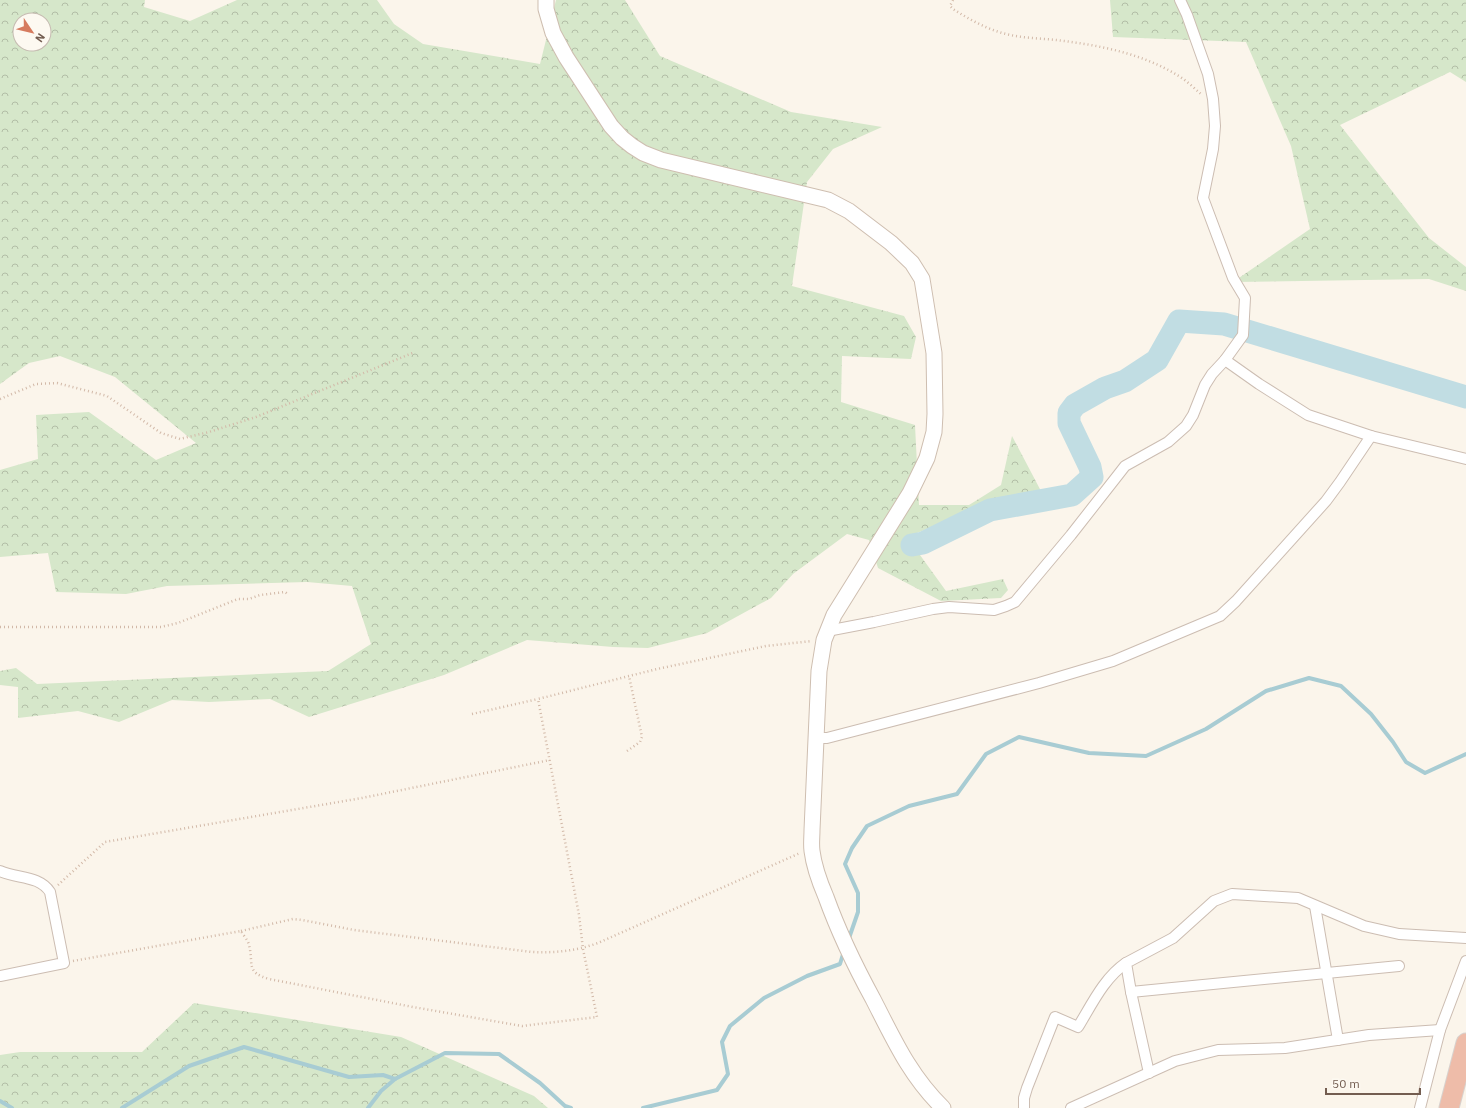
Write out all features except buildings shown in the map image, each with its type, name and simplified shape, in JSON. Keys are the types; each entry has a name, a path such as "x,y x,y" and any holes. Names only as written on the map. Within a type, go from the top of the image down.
{"highway":[{"path":"1449,1108 1466,1043"}],"street":[{"path":"546,0 549,23 558,42 611,126 622,138 643,152 661,160 828,200 849,211 891,243 912,263 922,279 934,352 934,432 927,458 910,493 834,614 826,636 819,671 812,851 821,885 842,940 901,1054 913,1074 944,1108"},
{"path":"826,636 874,622 933,609 949,607 994,610 1015,602 1071,535 1125,466 1168,442 1186,426 1193,414 1205,385 1243,335 1244,298 1233,278 1203,198 1213,149 1215,126 1214,101 1208,74 1187,15 1180,0"},
{"path":"1224,360 1308,415 1371,436 1466,459"},
{"path":"817,738 827,738 1054,679 1113,661 1220,616 1236,601 1326,501 1371,436"},
{"path":"0,871 7,875 42,883 50,892 64,963 0,976"},
{"path":"1024,1108 1024,1098 1027,1088 1055,1017 1078,1027 1108,979 1116,970 1126,963 1173,938 1214,902 1232,894 1298,898 1364,926 1400,934 1466,938"},
{"path":"1315,906 1338,1040"},
{"path":"1420,1108 1440,1030 1466,961"},
{"path":"1126,963 1130,992 1150,1072"},
{"path":"1130,992 1399,966"},
{"path":"1071,1108 1174,1061 1218,1050 1284,1048 1369,1035 1440,1030"}],"path":[{"path":"953,0 950,6 974,21 999,32 1020,37 1073,42 1126,53 1146,59 1178,76 1209,100 1214,101"},
{"path":"0,399 36,384 57,383 107,396 161,433 180,439 210,432 256,417 415,352"},
{"path":"0,627 161,627 178,623 238,600 249,599 260,595 285,592 289,595"},
{"path":"472,714 629,676 766,646 826,636"},
{"path":"627,751 640,742 642,737 629,676"},
{"path":"241,931 249,943 252,967 259,976 323,990 522,1026 597,1017 582,948 579,915 538,698"},
{"path":"50,892 105,842 362,798 550,760"},
{"path":"64,963 241,931 297,919 354,930 549,953 582,948 605,940 803,852 812,851"}],"green space":[{"path":"0,0 145,0 144,7 190,21 237,0 377,0 394,24 423,44 540,64 556,0 625,0 660,56 791,112 882,127 833,149 807,182 792,286 904,316 916,337 911,359 842,356 841,402 915,425 919,505 969,505 1001,485 1012,436 1042,493 986,505 907,537 946,591 1003,579 1008,590 1001,598 941,601 878,568 869,540 847,534 793,574 771,598 707,633 648,648 613,647 527,640 444,675 309,717 270,699 209,702 172,700 119,722 78,711 18,718 18,687 0,685 0,671 16,668 37,684 328,671 371,644 352,586 307,582 167,586 126,594 56,592 48,553 0,557 0,470 38,459 36,415 89,412 156,460 196,443 115,377 60,356 29,363 0,384"},
{"path":"1110,0 1466,0 1466,82 1450,72 1340,125 1429,238 1466,267 1466,291 1429,279 1233,282 1310,229 1291,146 1246,42 1113,37"},
{"path":"194,1003 401,1037 534,1096 548,1108 0,1108 0,1055 20,1052 142,1052"}],"waterway":[{"path":"912,545 923,543 990,510 1072,495 1092,477 1090,467 1069,423 1069,413 1075,405 1105,388 1125,381 1157,360 1179,321 1224,324 1466,397"},
{"path":"848,941 858,912 858,893 845,864 852,848 867,826 909,806 957,794 986,754 1019,737 1089,753 1146,756 1206,729 1266,691 1309,678 1341,686 1371,714 1393,742 1406,762 1425,773 1466,754"},
{"path":"643,1108 717,1090 728,1074 722,1042 730,1026 764,998 807,976 840,964 844,951"},
{"path":"122,1108 189,1066 244,1047 349,1077 383,1075 395,1079"},
{"path":"368,1108 381,1091 395,1079 445,1053 499,1054 540,1083 565,1106 571,1108"},
{"path":"0,1101 12,1108"}]}
